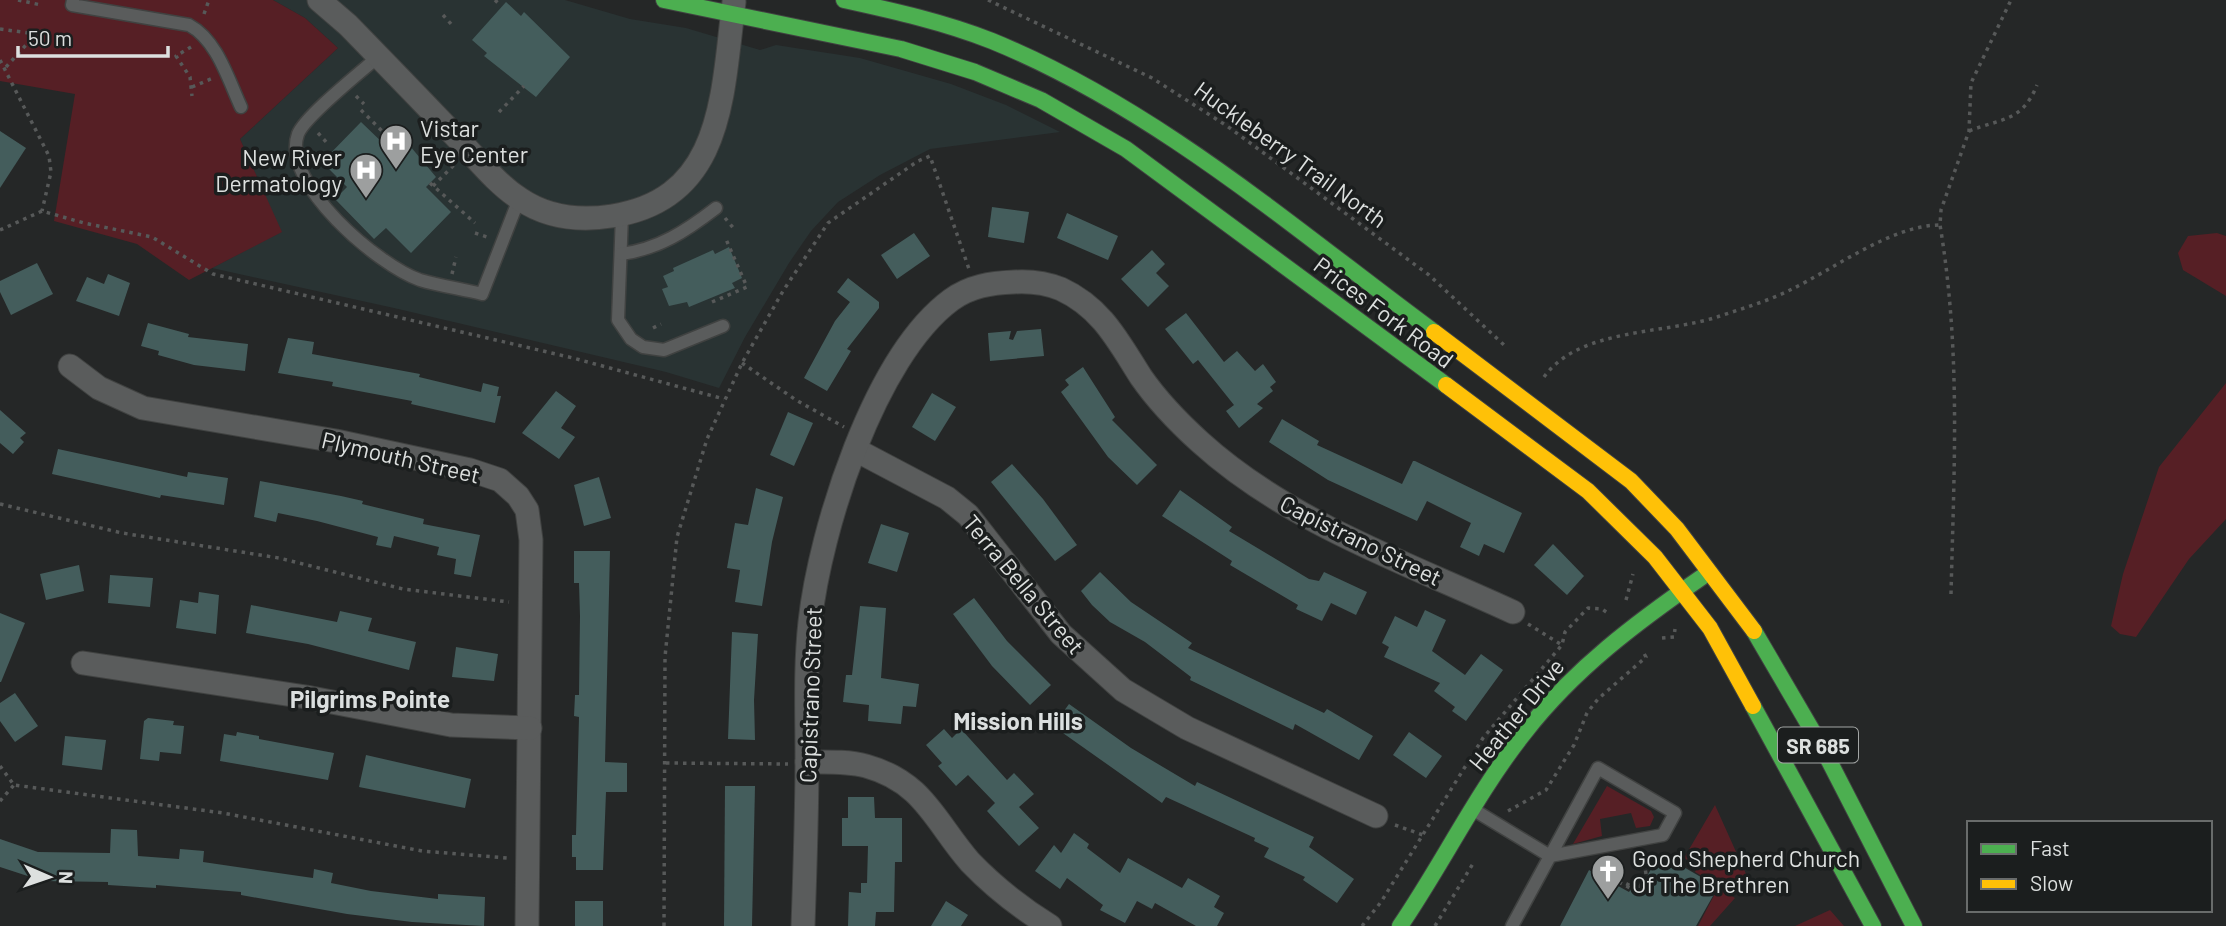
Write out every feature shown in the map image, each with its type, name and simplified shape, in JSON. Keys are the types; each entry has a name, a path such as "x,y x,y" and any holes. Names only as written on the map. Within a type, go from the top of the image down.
{"main road":[{"name":"Prices Fork Road","path":"664,0 734,8 938,59 1012,86 1109,138 1588,491 1655,557 1727,655 1873,926"},
{"name":"Prices Fork Road","path":"844,0 919,16 995,41 1074,78 1126,107 1220,172 1631,481 1676,527 1761,638 1914,926"},
{"name":"Heather Drive","path":"1400,926 1433,880 1472,809 1525,733 1572,679 1608,643 1711,570"}],"street":[{"path":"319,0 379,56 519,199 548,213 575,219 622,215 663,199 689,177 701,162 712,140 718,116 734,8"},
{"name":"Capistrano Street","path":"803,926 807,668 815,589 827,532 856,450 892,370 936,312 974,288 996,283 1041,284 1058,288 1082,301 1109,325 1143,379 1173,415 1199,442 1257,487 1309,516 1513,612"},
{"name":"Plymouth Street","path":"70,366 99,388 143,408 438,462 470,470 509,486 518,496 529,520 527,926"},
{"name":"Terra Bella Street","path":"856,450 947,498 968,515 1061,634 1122,690 1187,728 1376,816"},
{"path":"83,663 293,695 451,725 530,728"},
{"path":"807,762 865,765 909,786 929,805 973,864 1002,892 1050,926"}],"lane":[{"path":"73,0 72,5 189,25 198,30 209,40 241,107"},
{"path":"379,56 307,122 297,136 298,164 317,201 347,230 401,271 419,279 482,294 519,199"},
{"path":"621,254 660,245 685,232 716,208"},
{"path":"622,215 618,320 631,339 643,347 664,350 723,326"},
{"path":"1472,809 1550,856 1663,835 1675,813 1598,768 1550,856 1512,926"}],"path":[{"path":"18,0 37,3"},
{"path":"204,14 209,0"},
{"name":"Huckleberry Trail North","path":"988,0 1152,78 1227,126 1429,275 1509,350"},
{"path":"1951,594 1956,392 1954,319 1940,225 1941,211 1969,131 1971,83 2011,0"},
{"path":"443,15 452,24"},
{"path":"0,29 36,34 6,67"},
{"path":"192,46 176,56 192,87 192,96"},
{"path":"0,60 6,67 49,156 51,172 42,211"},
{"path":"192,87 212,78"},
{"path":"1969,131 2020,113 2029,104 2037,85"},
{"path":"499,112 524,86"},
{"path":"361,110 392,141"},
{"path":"664,926 665,657 677,537 707,439 724,399 783,291 828,223 895,175 930,156 974,288"},
{"path":"456,162 432,184 475,223"},
{"path":"0,230 42,211 152,237 212,274 573,358 724,399"},
{"path":"1530,404 1553,365 1574,350 1599,341 1714,318 1788,291 1910,228 1940,225"},
{"path":"712,302 747,287 725,237"},
{"path":"653,328 661,324"},
{"path":"742,363 796,400 845,427"},
{"path":"0,504 122,533 279,558 403,589 518,602"},
{"path":"1532,627 1562,645 1565,632 1588,608 1602,609 1611,616 1626,600 1634,573"},
{"path":"1507,811 1546,790 1574,745 1587,713 1598,699 1646,656 1641,649"},
{"path":"665,763 807,762"},
{"path":"0,766 14,785 223,813 422,851 513,858"},
{"path":"0,801 14,785"},
{"path":"1400,826 1423,835"},
{"path":"1435,926 1480,851"},
{"path":"1608,860 1615,880 1629,887 1630,880 1639,887 1646,874 1643,855 1652,853"}],"shaded area":[{"path":"0,0 273,0 305,18 338,48 240,139 282,232 189,280 137,244 54,221 75,94 0,81"},
{"path":"273,0 565,0 630,19 686,28 760,50 776,45 860,58 951,84 1006,105 1060,132 930,149 880,175 838,202 811,231 789,263 745,337 719,388 666,372 212,268 281,232 240,139 338,48 305,18"},
{"path":"2217,233 2226,236 2226,296 2183,270 2178,253 2188,236"},
{"path":"2226,383 2226,519 2189,559 2136,637 2120,634 2111,626 2123,574 2159,467"},
{"path":"1607,786 1651,811 1654,817 1650,826 1636,828 1631,813 1600,819 1602,836 1573,844"},
{"path":"1715,805 1746,874 1741,884 1731,879 1724,891 1735,898 1710,926 1698,926 1719,886 1695,872 1697,866 1684,858"},
{"path":"1830,910 1844,926 1795,926"}],"building":[{"path":"506,2 521,16 524,12 570,57 536,97 484,56 487,53 472,40"},
{"path":"361,122 387,147 397,137 408,148 410,146 436,177 426,187 451,212 411,253 386,228 374,239 335,199 347,187 322,162"},
{"path":"0,131 26,148 0,188"},
{"path":"992,207 1029,212 1024,243 988,237"},
{"path":"1067,213 1118,236 1108,260 1057,238"},
{"path":"914,233 930,256 897,279 881,255"},
{"path":"729,247 742,278 732,283 735,288 689,307 687,302 669,306 662,289 668,287 663,276 674,271 673,268 713,250 715,254"},
{"path":"1152,250 1165,264 1156,273 1169,286 1148,307 1121,279"},
{"path":"37,263 53,294 11,315 0,292 0,281"},
{"path":"108,274 130,283 119,316 76,301 87,277 104,284"},
{"path":"848,278 879,302 879,308 847,349 851,351 827,391 804,378 835,321 850,302 837,292"},
{"path":"1186,313 1224,362 1237,351 1255,371 1263,364 1276,382 1270,387 1273,391 1257,404 1263,408 1239,428 1226,411 1234,405 1198,360 1193,364 1165,329"},
{"path":"148,323 189,334 188,337 248,344 245,371 194,365 158,355 159,351 141,346"},
{"path":"1041,329 1044,356 990,361 988,333 1011,331 1009,339 1013,340 1017,331"},
{"path":"288,338 314,342 312,354 420,374 419,377 481,392 483,383 499,387 497,396 501,396 495,423 411,404 412,401 332,386 333,382 278,373"},
{"path":"1083,367 1115,417 1112,420 1157,465 1137,485 1108,457 1061,392 1069,385 1065,380"},
{"path":"556,391 576,406 561,428 575,437 559,459 522,433"},
{"path":"932,393 956,407 935,441 912,427"},
{"path":"0,410 26,433 20,438 24,442 13,454 0,443"},
{"path":"788,412 813,423 794,466 770,455"},
{"path":"1282,419 1319,441 1317,445 1402,484 1415,461 1522,513 1504,553 1484,544 1479,556 1460,547 1471,523 1427,501 1417,521 1328,480 1269,442"},
{"path":"58,449 187,477 188,472 228,478 224,505 161,495 160,498 52,474"},
{"path":"1012,464 1043,499 1077,545 1055,561 991,482"},
{"path":"599,477 611,518 584,526 574,485"},
{"path":"260,481 363,501 362,504 424,519 423,524 480,535 471,577 454,574 456,559 437,555 439,547 394,536 391,548 376,545 378,537 317,521 278,513 276,522 254,517"},
{"path":"756,488 783,497 772,542 762,606 735,602 740,570 727,568 735,523 748,525"},
{"path":"1180,490 1232,527 1229,531 1309,579 1319,581 1324,572 1367,592 1356,615 1331,603 1322,621 1296,609 1298,605 1230,565 1232,561 1162,516"},
{"path":"881,524 909,533 897,572 868,563"},
{"path":"1553,544 1584,576 1567,595 1534,565"},
{"path":"574,551 610,551 605,762 627,763 627,792 606,792 603,870 576,870 576,857 572,857 572,835 576,835 579,717 574,716 575,695 579,695 580,616 579,583 574,583"},
{"path":"79,565 84,591 46,600 40,574"},
{"path":"1100,572 1131,602 1192,643 1188,648 1324,713 1327,709 1373,736 1359,760 1295,724 1293,730 1190,680 1191,677 1145,642 1110,622 1081,591"},
{"path":"110,575 153,578 150,607 108,603"},
{"path":"199,592 219,595 216,634 176,628 180,600 198,603"},
{"path":"974,598 1007,641 1051,685 1030,705 992,666 953,614"},
{"path":"251,605 337,622 340,611 372,618 368,631 416,642 409,670 308,644 246,633"},
{"path":"860,606 886,608 881,678 919,684 916,707 903,706 901,724 868,721 869,705 843,702 846,675 852,675"},
{"path":"1425,610 1446,620 1432,651 1465,675 1481,654 1503,670 1466,721 1452,711 1455,707 1434,691 1440,683 1384,657 1389,647 1382,643 1395,616 1417,627"},
{"path":"0,613 25,623 1,682 0,682"},
{"path":"732,632 758,634 754,700 755,740 728,739"},
{"path":"456,647 498,654 494,681 452,677"},
{"path":"15,693 38,726 15,742 0,721 0,703"},
{"path":"1069,704 1131,748 1195,786 1197,782 1314,837 1309,847 1354,879 1337,903 1303,880 1305,877 1264,857 1269,848 1254,841 1255,838 1166,797 1162,803 1053,726"},
{"path":"148,718 174,721 173,725 184,726 181,754 160,752 159,761 140,759 144,721"},
{"path":"944,729 952,738 961,729 1007,780 1014,773 1034,794 1019,807 1039,828 1019,846 987,811 995,803 968,775 956,786 938,766 942,763 926,745"},
{"path":"237,732 259,736 259,739 334,753 328,780 220,761 224,734 236,736"},
{"path":"1409,732 1442,756 1426,778 1393,755"},
{"path":"65,736 106,740 102,770 62,765"},
{"path":"366,755 471,779 465,808 359,787"},
{"path":"725,786 755,786 752,926 724,926"},
{"path":"848,797 874,797 875,818 902,818 902,862 895,862 894,912 876,912 875,926 848,926 849,892 861,893 861,883 867,883 868,846 842,846 842,818 848,818"},
{"path":"111,829 137,830 138,856 179,859 180,849 204,851 203,862 313,878 314,869 333,873 331,883 371,891 438,899 438,894 485,897 484,926 412,922 347,914 241,895 241,892 156,885 156,888 108,885 108,882 43,881 0,867 0,839 38,852 110,853"},
{"path":"1074,833 1089,844 1087,848 1120,873 1128,858 1182,888 1188,878 1220,896 1214,907 1224,913 1217,926 1196,926 1155,903 1152,909 1137,901 1125,923 1100,910 1103,905 1067,878 1060,889 1035,871 1054,845 1061,853"},
{"path":"1663,855 1718,887 1696,926 1560,926 1589,870 1629,892 1633,886 1639,890 1654,864 1657,865"},
{"path":"575,901 603,901 603,926 575,926"},
{"path":"946,901 968,915 961,926 931,926"}],"traffic: fast":[{"path":"664,0 901,49 975,72 1041,100 1126,149 1446,385"},
{"path":"844,0 974,34 1052,68 1110,100 1222,173 1434,332"},
{"path":"1400,926 1491,779 1544,709 1585,667 1654,611 1702,577"},
{"path":"1754,631 1823,749 1914,926"},
{"path":"1753,706 1873,926"}],"traffic: slow":[{"path":"1434,332 1631,481 1677,529 1754,631"},
{"path":"1446,385 1588,491 1655,557 1710,628 1753,706"}],"place":[{"name":"Vistar Eye Center","path":"396,171"},
{"name":"New River Dermatology","path":"366,200"},
{"name":"Good Shepherd Church Of The Brethren","path":"1608,901"}],"district":[{"name":"Pilgrims Pointe","path":"370,698"},
{"name":"Mission Hills","path":"1018,720"}]}
